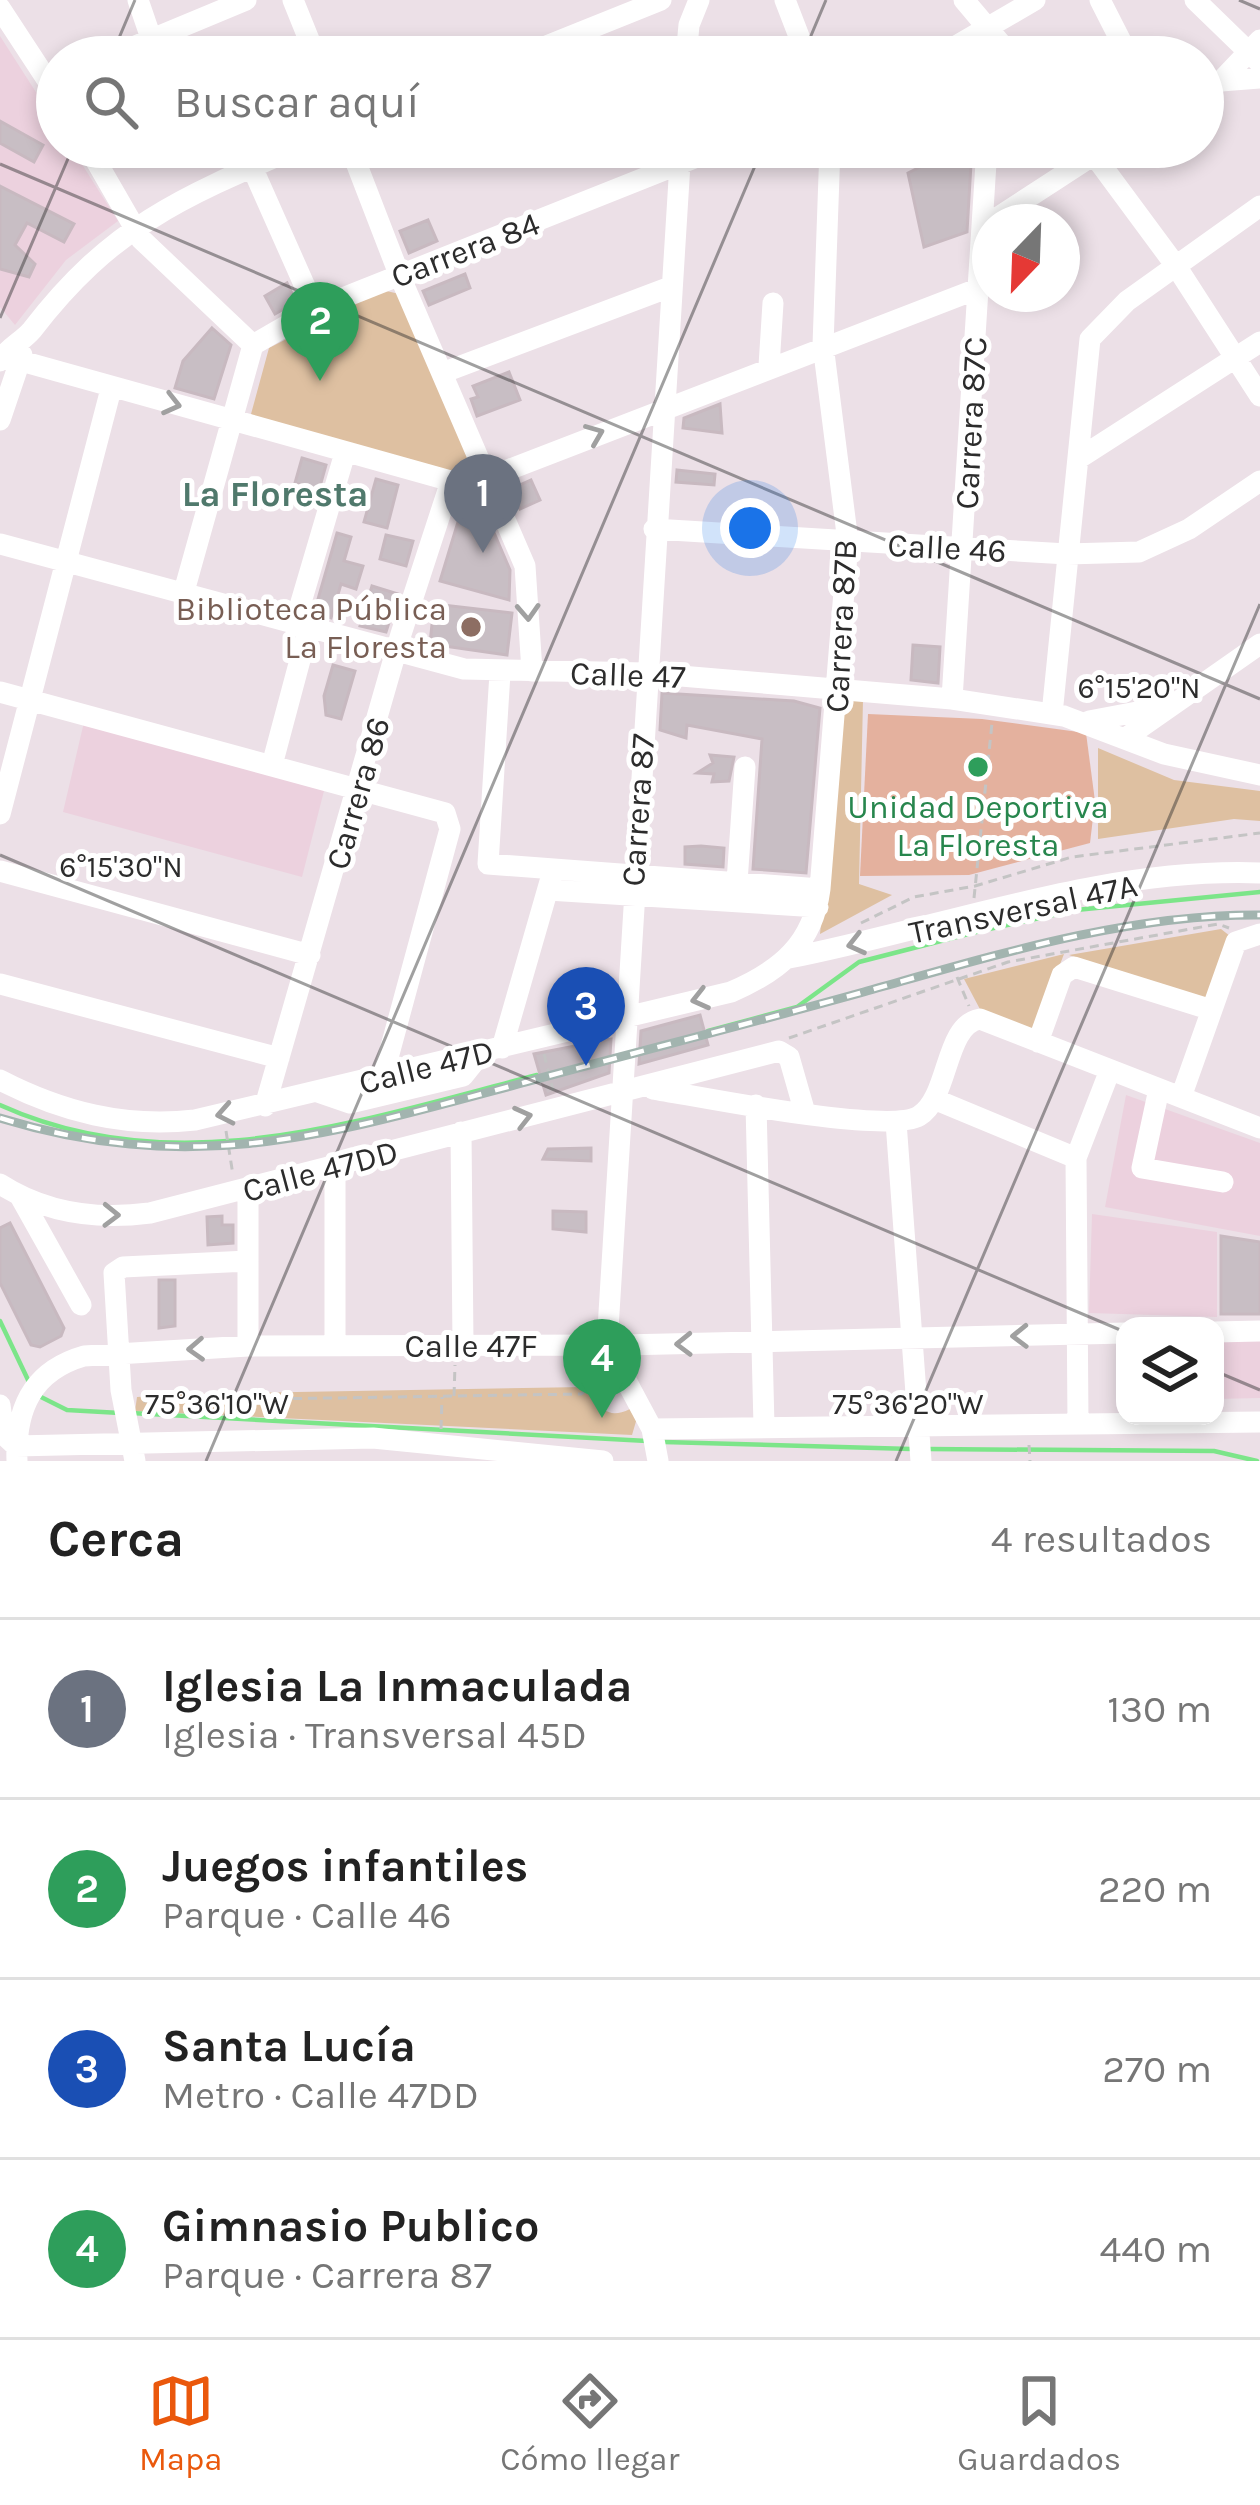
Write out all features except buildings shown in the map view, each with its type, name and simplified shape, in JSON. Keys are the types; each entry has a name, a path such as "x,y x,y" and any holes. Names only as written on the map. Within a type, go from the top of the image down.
{"street":[{"path":"138,0 150,36"},
{"path":"156,36 245,0"},
{"path":"293,0 308,36"},
{"path":"688,36 699,0"},
{"path":"785,0 799,36"},
{"path":"964,0 992,36"},
{"path":"1010,36 1035,0"},
{"path":"1100,0 1118,36"},
{"path":"1195,0 1256,50 1224,76"},
{"path":"572,36 652,4 669,9 689,25"},
{"path":"0,8 36,60"},
{"path":"1224,84 1260,78"},
{"path":"100,168 141,239 253,346 236,421 183,595"},
{"path":"0,420 8,356 71,279 134,225 250,168"},
{"path":"252,168 316,309"},
{"path":"358,168 525,566 532,671"},
{"name":"Carrera 84","path":"253,346 316,309 652,168"},
{"name":"Carrera 87","path":"607,1345 632,1090 623,1018 680,168"},
{"name":"Carrera 87B","path":"819,898 848,542 823,345 829,168"},
{"name":"Carrera 87C","path":"984,204 986,168"},
{"path":"1016,204 1068,168"},
{"path":"1109,168 1260,396"},
{"path":"1052,714 1084,360 1103,320 1260,206"},
{"path":"442,373 670,287"},
{"path":"8,356 111,389 452,482 487,478 972,291"},
{"path":"769,366 773,304"},
{"name":"Carrera 87C","path":"952,699 976,312"},
{"path":"1078,459 1260,342"},
{"path":"0,814 111,389"},
{"path":"272,765 345,453"},
{"name":"Calle 46","path":"654,529 1067,554 1139,552 1166,542 1260,481"},
{"name":"Carrera 86","path":"265,1106 396,653 452,482"},
{"name":"Calle 47","path":"0,544 396,653 500,673 645,673 952,699 1085,722 1212,768 1260,776"},
{"path":"1127,737 1165,706 1260,644"},
{"path":"500,673 488,864 550,880 819,898"},
{"path":"0,692 445,813 450,830 383,1076"},
{"path":"1085,722 1165,706"},
{"path":"737,882 745,767"},
{"path":"0,871 310,955"},
{"name":"Transversal 47A","path":"788,958 972,912 1127,883 1260,873"},
{"path":"318,1092 350,1103 463,1076 493,1049 550,880"},
{"path":"632,884 737,882 819,898"},
{"name":"Calle 47D","path":"0,1079 75,1112 137,1122 167,1124 265,1106 731,992 788,958 810,931 819,898"},
{"path":"1181,1097 1212,1010 1245,938"},
{"path":"1038,1042 1062,975 1080,967 1212,1010"},
{"path":"0,984 279,1058"},
{"path":"921,1461 896,1122 919,1116 934,1099 964,1029 983,1021 1259,1124"},
{"path":"782,1051 789,1057 805,1113"},
{"name":"Calle 47DD","path":"0,1184 20,1196 71,1212 110,1217 150,1213 782,1051"},
{"path":"1078,1422 1076,1158 1110,1070"},
{"path":"1159,1089 1142,1168 1223,1182"},
{"name":"Calle 47DD","path":"632,1090 896,1122"},
{"path":"934,1099 1076,1158"},
{"path":"756,1105 764,1426"},
{"path":"459,1345 461,1132"},
{"path":"335,1166 335,1345"},
{"path":"248,1190 248,1346"},
{"path":"20,1196 81,1305"},
{"path":"132,1445 122,1392 112,1278 117,1269 248,1261"},
{"path":"1224,1332 1260,1331"},
{"name":"Calle 47F","path":"19,1447 31,1389 61,1363 119,1352 1116,1333"},
{"path":"607,1345 655,1446 764,1426 919,1429 1078,1422 1260,1422"},
{"path":"0,1406 19,1447 132,1445 202,1451 349,1438 414,1450 603,1461"},
{"path":"348,1461 349,1438"}],"path":[{"path":"972,912 994,705"},
{"path":"850,931 914,897 975,886 1072,857 1260,833"},
{"path":"782,1051 780,1041 957,977 1040,955 1218,924 1245,938"},
{"path":"957,977 983,1021"},
{"path":"542,1054 554,1093"},
{"path":"224,1124 232,1170"},
{"path":"454,1396 459,1345"},
{"path":"122,1392 145,1402 581,1394 615,1373"},
{"path":"441,1433 442,1399"}],"shaded area":[{"path":"0,36 36,92 36,168 84,168 118,221 66,260 15,325 0,307"},
{"path":"382,290 404,295 475,464 465,477 257,420 251,414 269,348"},
{"path":"843,695 863,699 859,884 892,895 820,934"},
{"name":"Unidad Deportiva La Floresta","path":"868,714 982,719 1086,733 1095,801 1090,843 969,875 860,876"},
{"path":"84,722 326,783 302,877 63,812"},
{"path":"1098,748 1174,780 1260,791 1260,821 1234,819 1098,839"},
{"path":"1221,929 1230,936 1209,1003 1069,955"},
{"path":"1064,954 1034,1033 982,1013 964,979"},
{"path":"1126,1095 1260,1143 1260,1236 1105,1207"},
{"path":"1092,1214 1217,1232 1217,1317 1089,1313"},
{"path":"1260,1339 1260,1398 1224,1399 1224,1340"},
{"path":"602,1368 612,1380 592,1397 608,1412 630,1409 637,1418 632,1435 135,1411 137,1397 187,1394 585,1387 586,1371"}],"waterway":[{"path":"708,1031 797,1007 859,962 980,931 1076,910 1260,892"},
{"path":"0,1105 66,1129 133,1140 201,1143 336,1125 537,1075"},
{"path":"0,1321 29,1382"},
{"path":"39,1396 67,1410 120,1413"},
{"path":"131,1413 647,1441"},
{"path":"664,1442 911,1449"},
{"path":"928,1449 1214,1451 1257,1461"}],"railway":[{"path":"0,1118 71,1136 138,1145 265,1142 328,1132 1057,940 1158,922 1260,915"}],"place":[{"name":"Juegos infantiles","path":"320,381"},
{"name":"Iglesia La Inmaculada","path":"483,553"},
{"name":"Biblioteca Pública La Floresta","path":"471,627"},
{"name":"Unidad Deportiva La Floresta","path":"978,767"},
{"name":"Santa Lucía","path":"586,1066"},
{"name":"Gimnasio Publico","path":"602,1418"}],"district":[{"name":"La Floresta","path":"275,493"}]}
